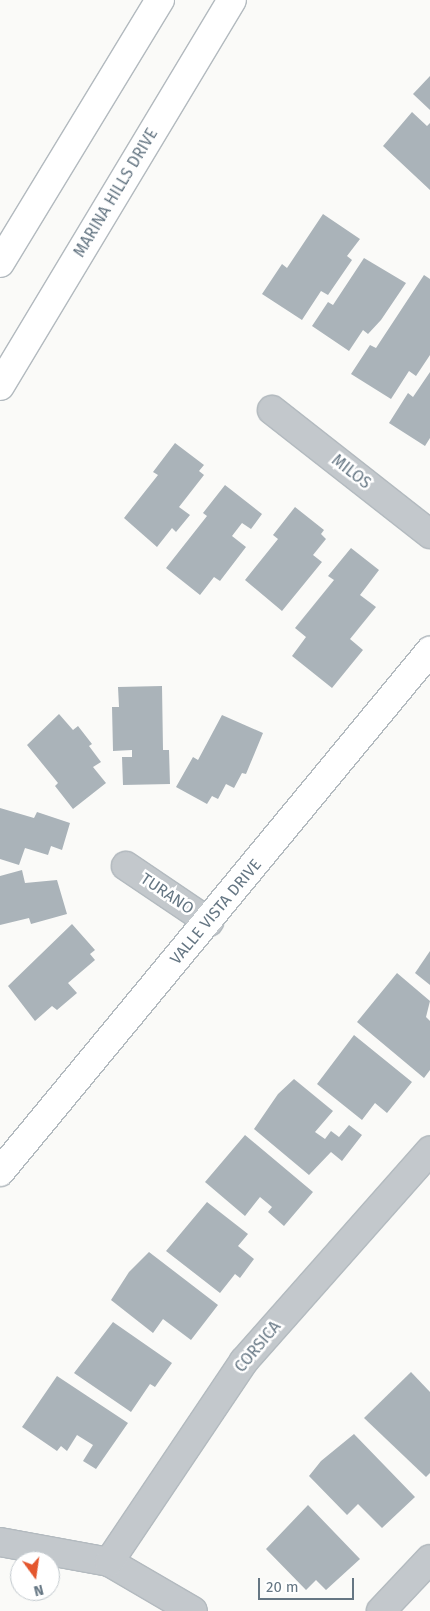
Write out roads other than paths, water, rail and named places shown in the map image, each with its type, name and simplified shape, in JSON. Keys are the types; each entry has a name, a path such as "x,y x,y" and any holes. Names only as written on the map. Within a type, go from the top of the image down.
{"street":[{"path":"0,263 160,0"},
{"name":"MARINA HILLS DRIVE","path":"0,386 232,0"},
{"name":"MILOS","path":"272,410 430,534"},
{"name":"VALLE VISTA DRIVE","path":"0,1172 209,922 430,651"},
{"name":"TURANO","path":"126,866 209,922"},
{"name":"CORSICA","path":"109,1562 244,1361 430,1150"},
{"path":"0,1542 109,1562 193,1611"},
{"path":"381,1611 430,1559"}]}
